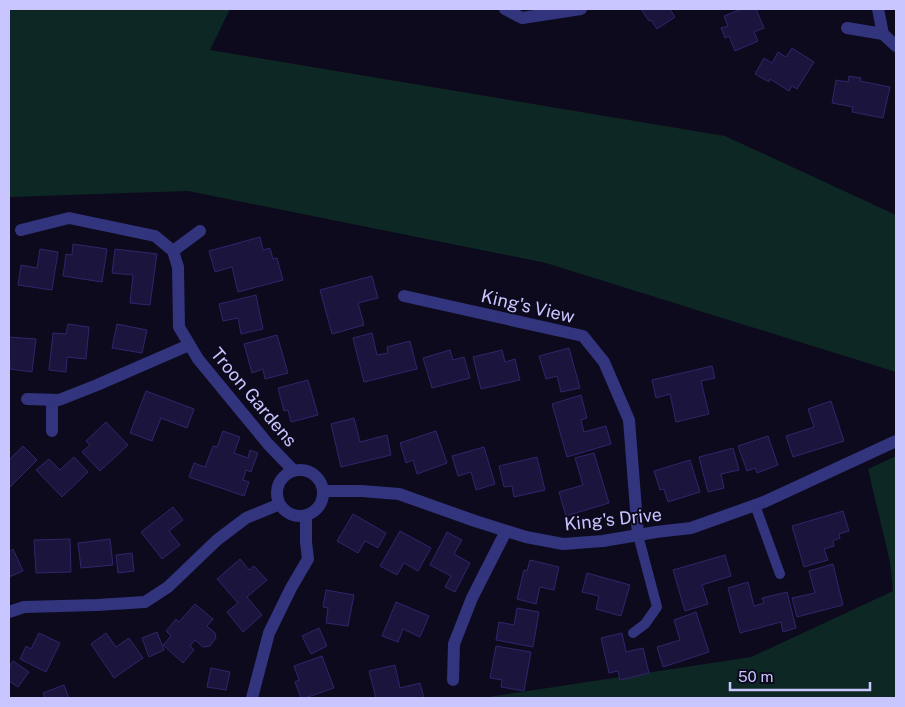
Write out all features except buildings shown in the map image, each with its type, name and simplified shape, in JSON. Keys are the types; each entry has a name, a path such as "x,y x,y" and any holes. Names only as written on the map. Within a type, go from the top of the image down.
{"street":[{"path":"505,9 522,18 581,9"},
{"path":"878,9 883,34"},
{"path":"847,28 883,34 896,46"},
{"path":"21,230 69,218 155,236 173,251 200,231"},
{"name":"Troon Gardens","path":"173,251 178,267 179,328 198,359 268,444 294,471"},
{"name":"King's View","path":"404,296 582,336 604,362 629,420 638,535"},
{"name":"Troon Gardens","path":"27,399 59,400 190,345"},
{"path":"52,400 52,431"},
{"name":"King's Drive","path":"323,491 399,494 526,537 563,544 603,541 691,528 755,505 896,441"},
{"path":"294,471 308,471 318,478 322,484 323,497 321,503 306,515 298,515 285,510 280,504 278,497 279,484 288,473 294,471"},
{"path":"9,612 24,607 96,606 145,602 168,587 217,540 246,518 280,504"},
{"path":"252,698 269,633 291,588 308,559 306,515"},
{"path":"453,680 454,644 472,598 506,531"}],"lane":[{"path":"755,505 780,574"},
{"path":"633,633 646,624 657,607 638,535"}],"green space":[{"path":"9,9 230,9 210,50 725,136 896,215 896,372 546,263 188,191 9,197"},
{"path":"896,456 896,698 482,698 751,657 893,591 890,562 868,469"}]}
